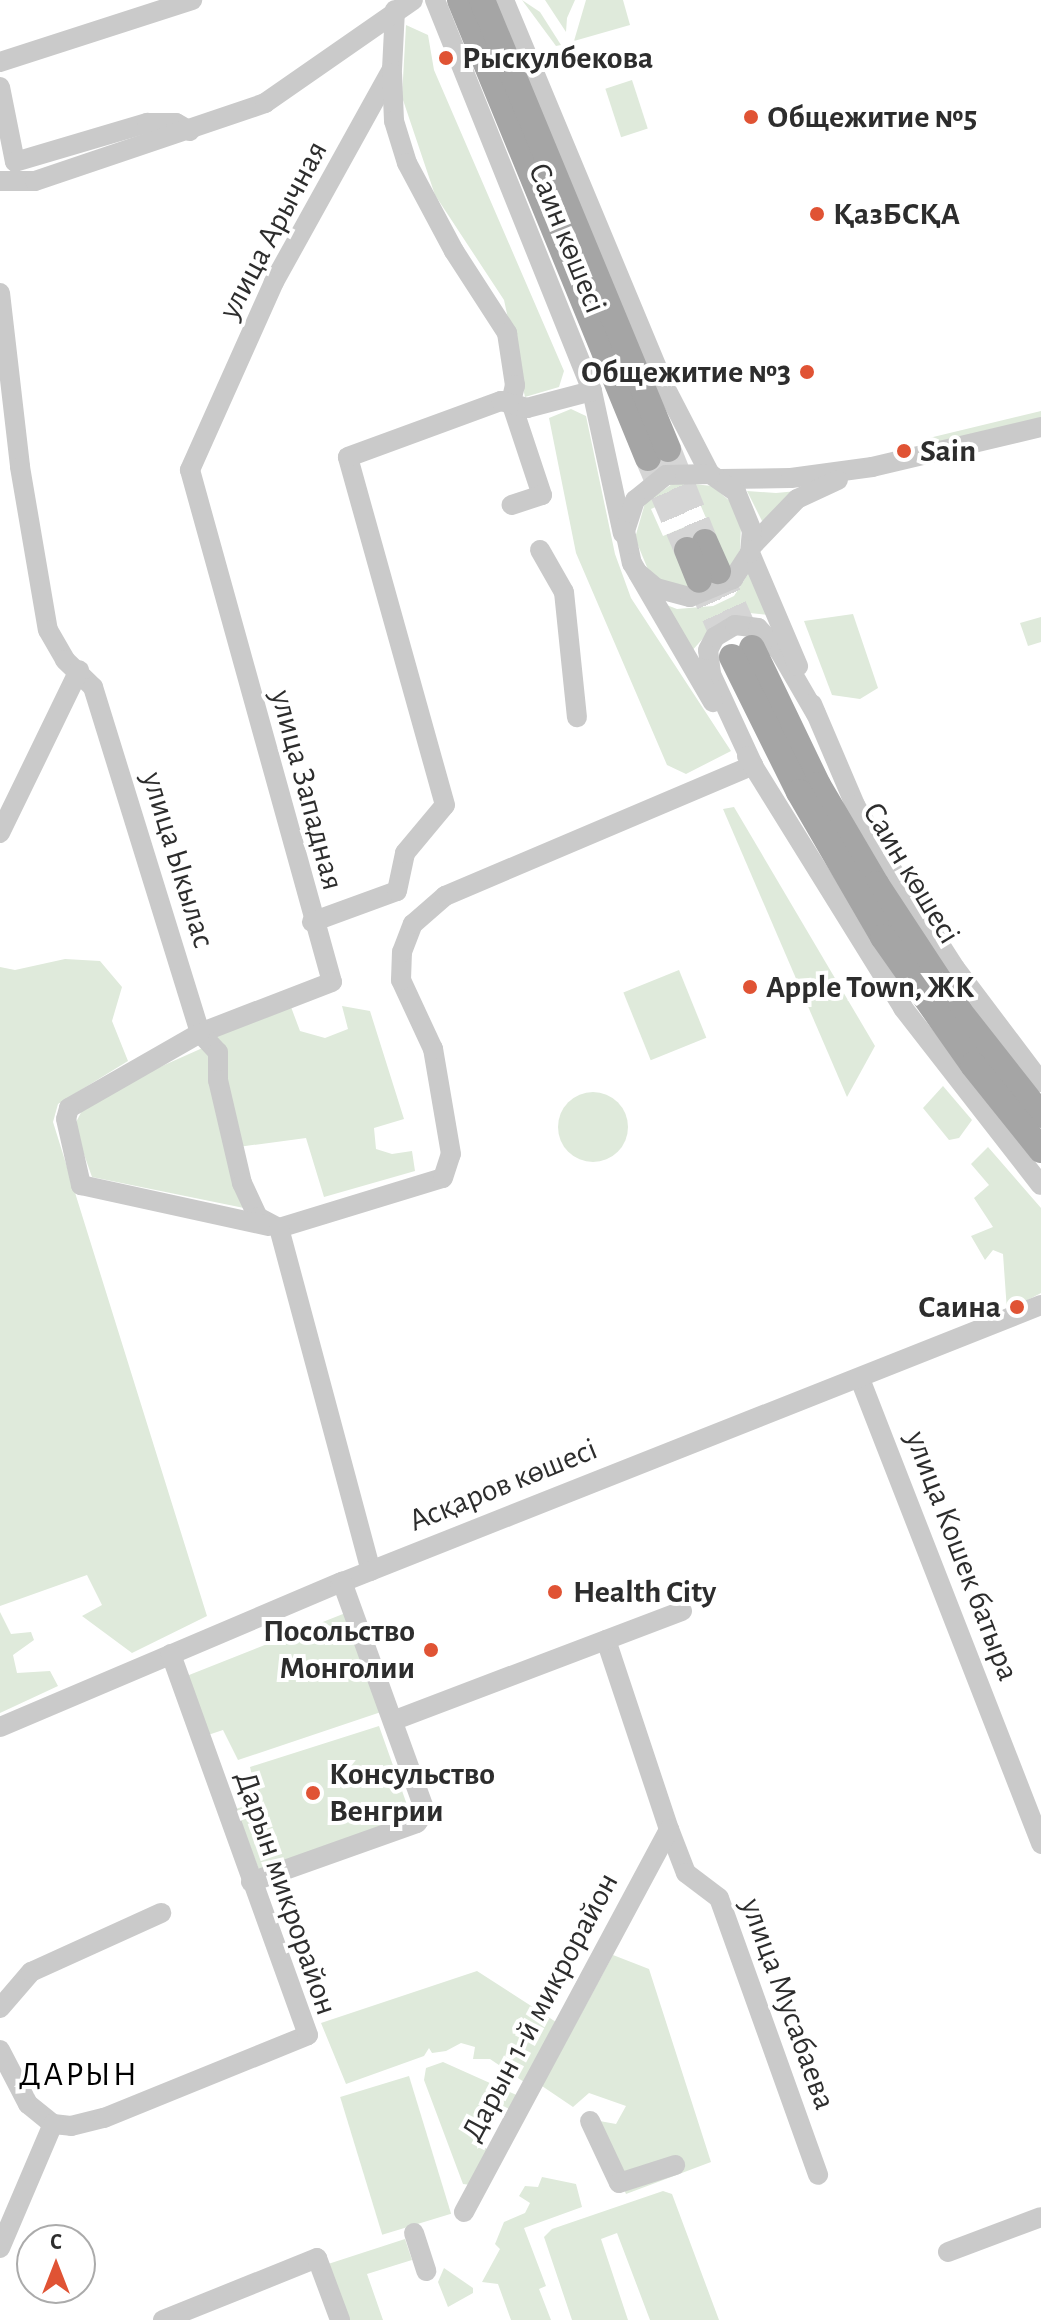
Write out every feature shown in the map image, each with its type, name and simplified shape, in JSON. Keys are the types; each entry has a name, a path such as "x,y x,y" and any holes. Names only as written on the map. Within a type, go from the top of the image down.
{"main road":[{"path":"460,0 658,454 482,0"},
{"path":"696,546 709,576"},
{"name":"Саин көшесі","path":"1041,1115 960,1012 876,884 742,652 799,792 883,937 956,1042 1041,1150"}],"street":[{"path":"0,62 192,0"},
{"name":"Саин көшесі","path":"435,0 592,391 628,553"},
{"name":"Саин көшесі","path":"504,0 664,385 715,476"},
{"path":"0,181 35,181 190,131 265,103 404,5"},
{"name":"улица Арычная","path":"190,476 274,282 392,69 404,5"},
{"path":"392,69 394,121 407,163 454,251 507,333 515,385 511,402 542,495 512,505"},
{"path":"0,87 15,162 147,123 176,123 190,131"},
{"name":"улица Ыкылас","path":"0,293 20,467 48,630 65,660 79,670 93,687 200,1033 213,1041 218,1052 218,1080 249,1204 258,1217 279,1228"},
{"path":"312,922 397,891 405,853 445,805 348,457 511,402 527,408 592,391"},
{"path":"1041,427 872,467 791,478 666,475 642,491 627,520 628,553 638,573 865,952 939,1060 1041,1185"},
{"path":"638,573 667,593 706,595 733,579 750,550 797,499 872,467"},
{"name":"улица Западная","path":"190,476 312,922 332,982 328,987 200,1033"},
{"path":"715,476 748,510 750,550 855,805 892,870 955,968 1041,1082"},
{"path":"540,550 564,592 577,717"},
{"path":"753,765 708,660 715,637 725,629 745,625 768,636 816,714"},
{"path":"0,833 79,670"},
{"path":"200,1033 69,1108 66,1119 81,1185 279,1228 443,1178 451,1166 433,1049 401,980 402,952 413,924 445,896 753,765"},
{"path":"279,1228 371,1571"},
{"name":"Асқаров көшесі","path":"0,1727 342,1582 860,1379 1038,1304"},
{"name":"улица Кошек батыра","path":"860,1379 1041,1844"},
{"path":"251,1882 417,1823 425,1811 395,1720 342,1582"},
{"path":"395,1720 682,1611"},
{"name":"улица Мусабаева","path":"606,1640 686,1873 719,1898 818,2175"},
{"name":"Дарын микрорайон","path":"53,2124 104,2118 308,2035 171,1654"},
{"name":"Дарын 1-й микрорайон","path":"464,2212 669,1829"},
{"path":"0,2006 31,1972 161,1913"},
{"path":"0,2050 15,2087 53,2124 0,2248"},
{"path":"590,2121 619,2183 675,2165"},
{"path":"948,2252 1041,2217"},
{"path":"414,2233 426,2271"},
{"path":"163,2320 317,2258 340,2320"}],"green space":[{"path":"522,0 540,12 561,45 556,46"},
{"path":"545,0 575,0 567,18 566,32"},
{"path":"586,0 623,0 630,25 574,41"},
{"path":"406,25 428,35 434,70 564,371 559,387 525,397 504,300 435,195 402,97"},
{"path":"632,80 648,129 621,137 605,89"},
{"path":"571,409 586,416 615,554 631,598 731,751 686,774 667,765 576,553 549,418"},
{"path":"1041,411 1041,420 931,445 929,438"},
{"path":"675,482 712,486 731,502 741,525 740,550 728,571 695,588 670,585 649,572 635,538 645,503","holes":["694,490 706,518 663,536 651,509"]},
{"path":"747,491 776,493 797,491 764,525"},
{"path":"752,568 769,615 740,612 723,616 690,653 664,604 677,609 713,606 734,596"},
{"path":"853,614 878,688 860,699 832,695 804,621"},
{"path":"1041,617 1041,642 1028,646 1020,623"},
{"path":"734,807 875,1046 847,1097 723,809"},
{"path":"65,959 100,961 122,987 112,1021 128,1061 58,1104 53,1122 207,1616 132,1653 82,1616 102,1605 87,1575 0,1606 0,967 15,970"},
{"path":"679,970 706,1038 651,1060 623,992"},
{"path":"342,1006 370,1011 404,1119 374,1128 376,1149 392,1154 412,1151 415,1171 324,1197 306,1138 238,1147 244,1208 92,1177 74,1126 88,1099 207,1046 217,1028 291,1007 300,1031 325,1038 348,1029"},
{"path":"943,1086 972,1120 959,1138 949,1140 923,1108"},
{"path":"593,1092 618,1102 628,1127 618,1152 593,1162 568,1152 558,1127 568,1102"},
{"path":"988,1147 1041,1208 1041,1293 1007,1311 1003,1254 993,1250 985,1260 971,1236 993,1227 974,1198 989,1185 971,1164"},
{"path":"0,1612 11,1634 31,1632 34,1640 13,1655 17,1673 50,1671 58,1686 0,1713"},
{"path":"348,1612 384,1711 238,1760 223,1730 205,1736 184,1677"},
{"path":"379,1726 411,1816 259,1870 236,1809 258,1801 250,1767"},
{"path":"613,1955 649,1969 711,2162 626,2194 594,2120 616,2124 626,2106 589,2093 573,2107 542,2086"},
{"path":"477,1971 556,2022 524,2082 490,2059 473,2059 475,2047 461,2043 446,2051 432,2053 429,2048 424,2056 346,2084 321,2023"},
{"path":"443,2062 521,2097 510,2117 499,2113 481,2145 490,2151 471,2185 463,2184 424,2080 426,2068"},
{"path":"409,2076 451,2214 382,2235 340,2097"},
{"path":"542,2177 576,2184 582,2207 524,2228 546,2286 539,2289 551,2320 511,2320 498,2284 482,2282 500,2249 495,2244 504,2222 525,2213 530,2203 519,2196 525,2186 538,2187"},
{"path":"663,2191 672,2194 719,2320 650,2320 617,2233 601,2239 628,2320 572,2320 544,2237 552,2229"},
{"path":"405,2239 412,2260 367,2274 383,2320 346,2320 325,2265"},
{"path":"444,2268 473,2288 473,2293 448,2307 438,2282"}],"tunnel":[{"path":"668,449 705,542"},
{"path":"648,458 687,550"},
{"path":"718,571 752,648"},
{"path":"699,580 732,657"}],"place":[{"name":"Рыскулбекова","path":"446,58"},
{"name":"Общежитие №5","path":"751,117"},
{"name":"ҚазБСҚА","path":"817,214"},
{"name":"Общежитие №3","path":"807,372"},
{"name":"Sain","path":"904,451"},
{"name":"Apple Town, ЖК","path":"750,987"},
{"name":"Саина","path":"1017,1307"},
{"name":"Health City","path":"555,1592"},
{"name":"Посольство Монголии","path":"431,1650"},
{"name":"Консульство Венгрии","path":"313,1793"}],"district":[{"name":"ДАРЫН","path":"79,2076"}]}
